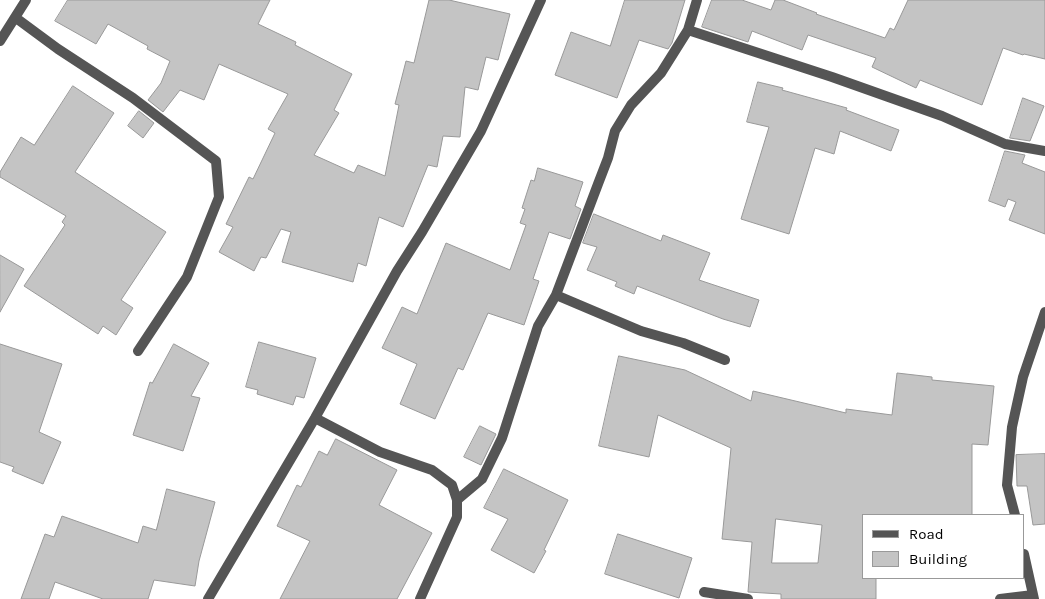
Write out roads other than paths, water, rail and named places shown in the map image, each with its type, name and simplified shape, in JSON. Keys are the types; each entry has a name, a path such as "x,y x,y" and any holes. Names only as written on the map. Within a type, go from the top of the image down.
{"street":[{"path":"0,41 26,0"},
{"path":"208,599 315,418 397,271 481,131 541,0"},
{"path":"456,500 482,478 498,446 538,326 556,295 608,158 614,131 631,105 661,73 688,30 697,0"},
{"path":"16,18 58,49 133,98 216,160 220,197 188,277 138,351"},
{"path":"688,30 832,77 942,116 1005,144 1045,151"},
{"path":"556,295 641,330 683,343 725,360"},
{"path":"1014,514 1007,485 1012,427 1023,377 1045,312"},
{"path":"315,418 380,452 432,470 452,485 456,500 457,517 420,599"},
{"path":"1000,599 1033,597 1025,559"},
{"path":"704,592 748,599"}]}
